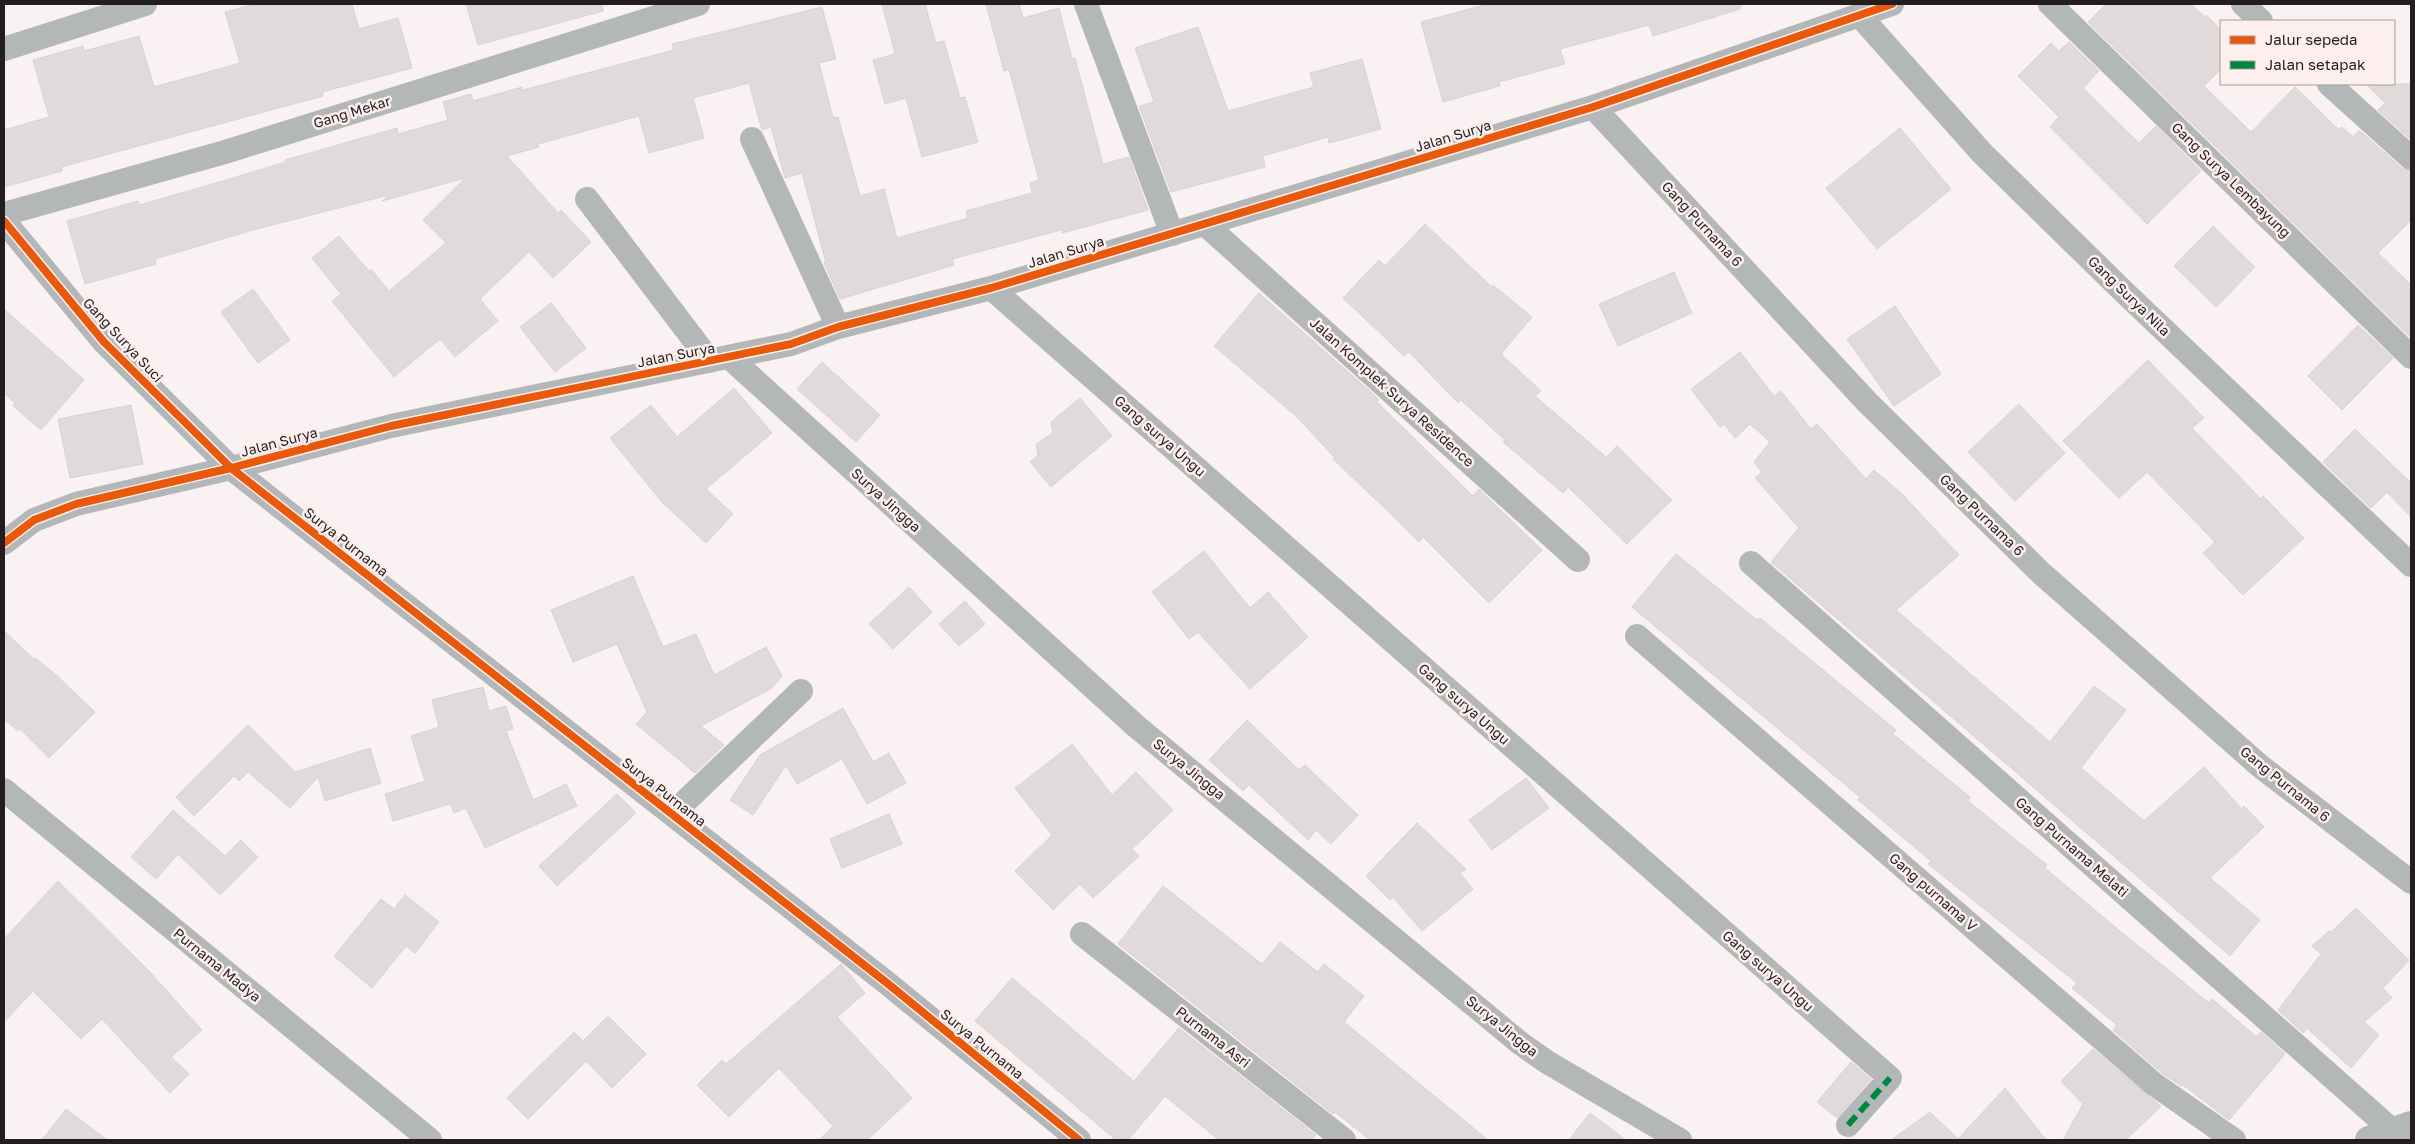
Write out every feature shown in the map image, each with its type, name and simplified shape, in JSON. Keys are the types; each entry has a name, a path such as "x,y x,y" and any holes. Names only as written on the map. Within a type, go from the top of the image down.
{"street":[{"path":"4,49 84,13 145,4"},
{"name":"Gang Mekar","path":"4,214 226,152 698,4"},
{"path":"1086,4 1172,234"},
{"name":"Jalan Surya","path":"4,543 34,520 76,504 231,468 391,426 791,344 838,327 991,288 1206,225 1593,106 1892,4"},
{"name":"Gang Surya Lembayung","path":"2050,4 2411,357"},
{"path":"2243,4 2260,20"},
{"name":"Gang Surya Nila","path":"1858,15 1982,152 2131,299 2411,564"},
{"path":"2330,85 2411,158"},
{"name":"Gang Purnama 6","path":"1593,106 1867,402 2041,573 2260,766 2411,882"},
{"path":"752,139 838,327"},
{"name":"Surya Jingga","path":"587,199 720,359 1137,727 1547,1062 1680,1140"},
{"name":"Gang Surya Suci","path":"4,221 104,342 231,468"},
{"name":"Jalan Komplek Surya Residence","path":"1206,225 1578,560"},
{"name":"Gang surya Ungu","path":"991,288 1890,1078 1848,1125"},
{"name":"Surya Purnama","path":"231,468 887,983 1079,1140"},
{"name":"Gang Purnama Melati","path":"1751,563 2393,1134"},
{"name":"Gang purnama V","path":"1637,636 2154,1084 2234,1140"},
{"path":"672,814 801,691"},
{"name":"Purnama Madya","path":"4,790 430,1140"},
{"name":"Purnama Asri","path":"1082,934 1344,1140"}],"building":[{"path":"255,4 352,4 359,29 398,18 412,68 322,92 323,96 61,167 62,171 4,187 4,130 49,117 33,60 83,46 84,51 139,36 154,87 240,63 225,12"},
{"path":"466,4 602,4 603,11 478,45"},
{"path":"882,4 925,4 936,43 944,41 960,98 965,97 978,142 922,157 906,98 885,104 873,60 895,54"},
{"path":"986,4 1019,4 1023,18 1059,8 1072,59 1075,58 1103,164 1129,157 1148,210 1062,233 1061,230 952,259 954,265 840,299 824,263 826,263 802,173 785,178 771,127 762,130 749,83 693,98 704,138 649,153 639,116 538,144 539,147 507,156 558,213 561,210 591,242 553,278 529,252 480,299 498,321 455,357 440,339 394,377 332,301 341,294 312,258 339,236 389,291 446,243 423,220 465,178 382,201 389,195 253,230 155,259 156,264 85,284 67,221 138,201 139,205 397,128 398,134 448,120 443,102 471,94 473,101 522,87 523,90 674,50 672,44 822,7 836,59 819,63 833,118 838,117 860,196 884,189 897,238 968,218 966,211 1032,193 1030,183 1039,180 1009,69 1004,71"},
{"path":"1488,4 1740,4 1740,9 1653,36 1649,25 1560,49 1565,64 1499,82 1500,86 1443,102 1421,22"},
{"path":"2106,4 2191,4 2220,29 2220,70 2204,86 2251,132 2295,87 2339,130 2342,127 2353,137 2359,130 2402,168 2411,171 2411,220 2378,253 2411,285 2411,338 2088,22"},
{"path":"1198,27 1228,111 1314,87 1310,73 1362,59 1381,129 1329,143 1328,137 1263,156 1265,167 1171,192 1139,106 1154,102 1135,48"},
{"path":"2069,42 2099,71 2083,88 2139,143 2156,126 2201,171 2147,224 2050,127 2059,117 2018,76 2051,43 2059,51"},
{"path":"2411,84 2411,140 2378,110 2385,103 2367,85"},
{"path":"1900,128 1951,189 1877,249 1826,188"},
{"path":"1425,224 1492,287 1493,285 1532,317 1501,354 1541,391 1535,396 1606,457 1617,446 1672,500 1627,544 1568,487 1563,493 1503,442 1505,440 1461,400 1458,403 1409,352 1404,356 1343,298 1379,260 1385,266"},
{"path":"2213,226 2255,267 2216,307 2174,266"},
{"path":"1674,272 1692,313 1618,346 1599,304"},
{"path":"253,289 290,340 258,363 221,312"},
{"path":"1259,293 1372,393 1379,400 1377,402 1473,496 1479,489 1542,550 1489,603 1423,537 1419,542 1333,459 1335,458 1298,418 1214,346"},
{"path":"551,303 586,348 555,372 520,327"},
{"path":"1895,306 1941,374 1894,406 1847,339"},
{"path":"4,309 84,380 41,430 13,406 15,403 4,393"},
{"path":"2358,325 2393,358 2342,410 2308,376"},
{"path":"1740,352 1774,396 1781,391 1811,429 1817,424 1866,479 1874,470 1901,493 1959,555 1896,610 2050,742 2094,686 2126,710 2081,768 2144,821 2204,767 2242,809 2244,806 2264,827 2210,878 2260,920 2230,956 1771,562 1799,528 1755,478 1762,472 1754,462 1770,442 1750,424 1735,438 1724,424 1720,427 1691,389"},
{"path":"2148,360 2204,418 2192,428 2261,499 2263,496 2304,538 2243,595 2203,553 2215,542 2147,472 2119,498 2063,441"},
{"path":"822,362 880,415 856,442 797,389"},
{"path":"734,388 772,433 706,489 733,514 706,543 661,501 610,438 651,405 677,437"},
{"path":"1080,398 1112,436 1051,487 1030,462 1038,455 1036,444 1053,433 1051,422"},
{"path":"2019,404 2065,453 2015,501 1968,452"},
{"path":"131,405 143,464 70,478 58,419"},
{"path":"2355,429 2411,483 2411,517 2387,492 2371,508 2323,462"},
{"path":"1204,551 1250,608 1268,592 1308,637 1250,689 1198,632 1189,639 1152,592"},
{"path":"1676,554 1757,620 1760,618 1896,730 1893,734 1970,797 1968,801 2047,865 2045,868 2115,927 2209,1003 2212,999 2257,1037 2261,1032 2285,1054 2229,1120 2183,1085 2181,1086 2162,1073 2113,1030 2117,1025 2072,988 2077,983 1928,864 1931,861 1858,800 1860,797 1632,607"},
{"path":"633,576 663,647 696,634 714,675 766,647 782,676 772,688 701,726 724,745 695,773 636,724 647,712 617,644 573,662 551,610"},
{"path":"909,587 932,612 893,649 869,624"},
{"path":"965,601 985,624 959,646 939,624"},
{"path":"4,631 34,659 55,674 95,712 49,758 20,729 18,731 4,719"},
{"path":"483,687 489,711 506,706 513,729 506,731 533,800 566,784 577,806 485,848 466,808 454,813 450,804 393,821 385,794 425,781 411,736 439,727 432,700"},
{"path":"843,708 873,762 889,753 906,783 867,804 842,759 797,784 786,765 753,815 730,800 760,755"},
{"path":"1247,720 1299,770 1305,765 1358,815 1331,844 1316,830 1308,840 1249,785 1243,791 1209,760"},
{"path":"248,725 295,772 370,748 381,783 325,801 318,777 290,808 248,772 239,781 234,776 194,816 176,797"},
{"path":"1072,744 1112,795 1136,772 1173,810 1132,849 1139,856 1093,898 1080,884 1053,910 1015,871 1052,835 1015,788"},
{"path":"1526,778 1549,808 1492,850 1469,820"},
{"path":"617,794 636,813 557,886 539,866"},
{"path":"173,810 225,856 241,840 258,857 220,895 178,854 156,879 131,857"},
{"path":"889,814 902,844 842,868 830,839"},
{"path":"1417,823 1466,869 1460,873 1473,889 1422,931 1393,897 1390,900 1366,876"},
{"path":"58,881 149,971 202,1030 171,1057 189,1074 170,1093 102,1019 81,1039 33,991 4,1022 4,939"},
{"path":"1163,886 1262,964 1280,942 1318,972 1324,964 1364,996 1344,1022 1488,1140 1370,1140 1335,1112 1333,1114 1118,944"},
{"path":"405,895 439,922 415,953 406,946 372,988 334,956 381,899 394,909"},
{"path":"2356,908 2409,960 2383,988 2392,998 2364,1022 2379,1035 2351,1068 2307,1028 2303,1033 2278,1010 2321,954 2312,946 2329,931 2330,933"},
{"path":"841,964 865,993 837,1017 912,1098 867,1140 819,1140 833,1126 779,1068 729,1117 697,1085 722,1060 726,1064"},
{"path":"1012,978 1134,1081 1179,1028 1316,1135 1311,1140 1219,1140 1165,1096 1128,1140 1116,1140 975,1021"},
{"path":"608,1016 646,1054 612,1088 586,1061 528,1119 507,1098 574,1032 583,1041"},
{"path":"2093,1049 2161,1106 2126,1140 2063,1140 2083,1104 2061,1081"},
{"path":"1851,1062 1871,1079 1837,1118 1817,1102"},
{"path":"2005,1088 2046,1140 1891,1140 1930,1112 1958,1139"},
{"path":"66,1109 107,1140 42,1140"},
{"path":"1590,1113 1626,1140 1569,1140"}],"marked path":[{"path":"1848,1125 1890,1078"}],"cycle path":[{"path":"4,543 34,520 76,504 231,468 391,426 791,344 838,327 991,288 1593,107 1892,4"},
{"path":"4,221 104,342 231,468 887,983 1079,1140"}]}
